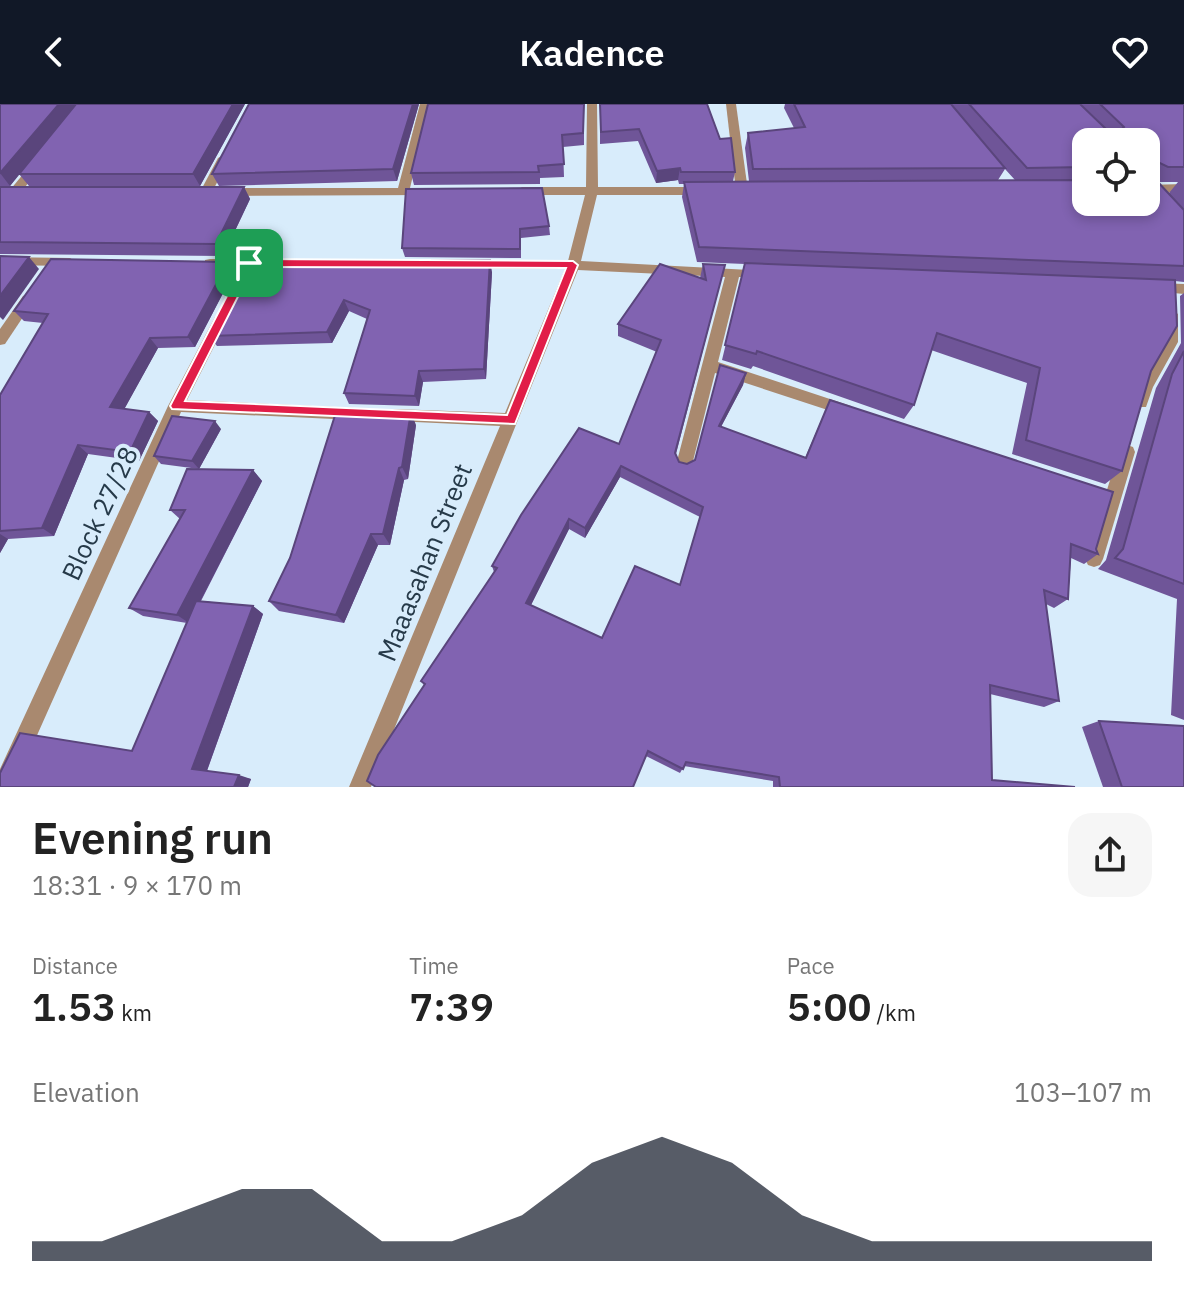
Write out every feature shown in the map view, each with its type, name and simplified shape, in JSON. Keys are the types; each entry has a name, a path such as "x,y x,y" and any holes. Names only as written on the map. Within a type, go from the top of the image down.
{"street":[{"path":"403,192 425,104"},
{"name":"Maaasahan Street","path":"360,787 573,265 592,191 592,104"},
{"path":"731,104 742,191"},
{"path":"206,192 233,142"},
{"path":"14,193 49,148"},
{"path":"1160,190 1184,188"},
{"path":"727,191 758,190"},
{"path":"190,192 434,191"},
{"path":"513,191 712,191"},
{"path":"0,193 30,193"},
{"path":"0,261 46,272 84,262"},
{"path":"189,263 280,263"},
{"name":"Block 27/28","path":"3,787 176,406 249,263"},
{"path":"450,264 573,265 780,275"},
{"path":"0,340 46,272"},
{"path":"684,465 733,273"},
{"path":"1138,414 1146,387 1171,342 1177,289 1139,287"},
{"path":"709,365 859,414"},
{"path":"176,406 511,420"},
{"path":"1094,559 1106,495 1130,442"}],"building":[{"path":"0,104 59,104 0,173"},
{"path":"76,104 233,104 193,174 19,174"},
{"path":"249,104 413,104 393,169 212,174"},
{"path":"428,104 584,104 583,133 562,135 564,164 538,166 539,172 411,173"},
{"path":"600,104 707,104 720,139 731,138 735,172 681,172 680,168 657,171 639,129 601,132"},
{"path":"794,104 951,104 1005,168 753,169 748,133 805,127"},
{"path":"969,104 1080,104 1105,128 1072,128 1072,167 1027,168"},
{"path":"1100,104 1184,104 1184,167 1168,167 1160,163 1160,128 1123,128"},
{"path":"1072,180 1072,216 1160,216 1160,184 1184,210 1184,266 699,247 684,182"},
{"path":"0,187 244,187 216,244 0,242"},
{"path":"542,188 549,226 520,229 520,249 402,248 406,189"},
{"path":"0,256 29,257 0,296"},
{"path":"51,259 228,262 188,337 150,338 110,407 149,412 130,452 78,445 42,528 0,531 0,395 48,314 14,311"},
{"path":"248,260 490,260 484,369 419,371 415,396 344,393 370,310 344,300 327,332 209,336"},
{"path":"745,263 1175,280 1177,326 1151,371 1122,471 1026,440 1040,368 937,333 914,405 757,351 756,354 725,345"},
{"path":"660,264 706,280 703,264 725,265 675,453 679,462 687,464 695,460 720,365 746,373 719,426 806,458 830,400 1113,492 1096,549 1098,554 1071,544 1068,599 1044,590 1059,701 990,685 992,780 1075,787 780,787 779,777 686,762 683,769 648,751 633,787 376,787 367,781 378,755 425,684 421,681 497,568 492,566 521,515 579,428 619,444 661,340 618,324","holes":["621,466 703,507 680,585 635,566 602,638 526,603 569,519 585,528"]},
{"path":"1184,351 1184,584 1115,558 1123,549 1172,374"},
{"path":"337,409 411,412 402,467 399,468 383,534 371,534 336,615 269,601 290,558"},
{"path":"172,416 215,421 192,461 154,456"},
{"path":"187,469 253,470 177,615 129,608 185,510 170,510"},
{"path":"196,601 253,606 192,769 239,775 234,787 0,787 0,773 20,733 132,751"},
{"path":"1099,721 1184,726 1184,787 1122,787"}],"route":[{"path":"249,263 465,264 573,265 511,420 176,406 249,263"}]}
